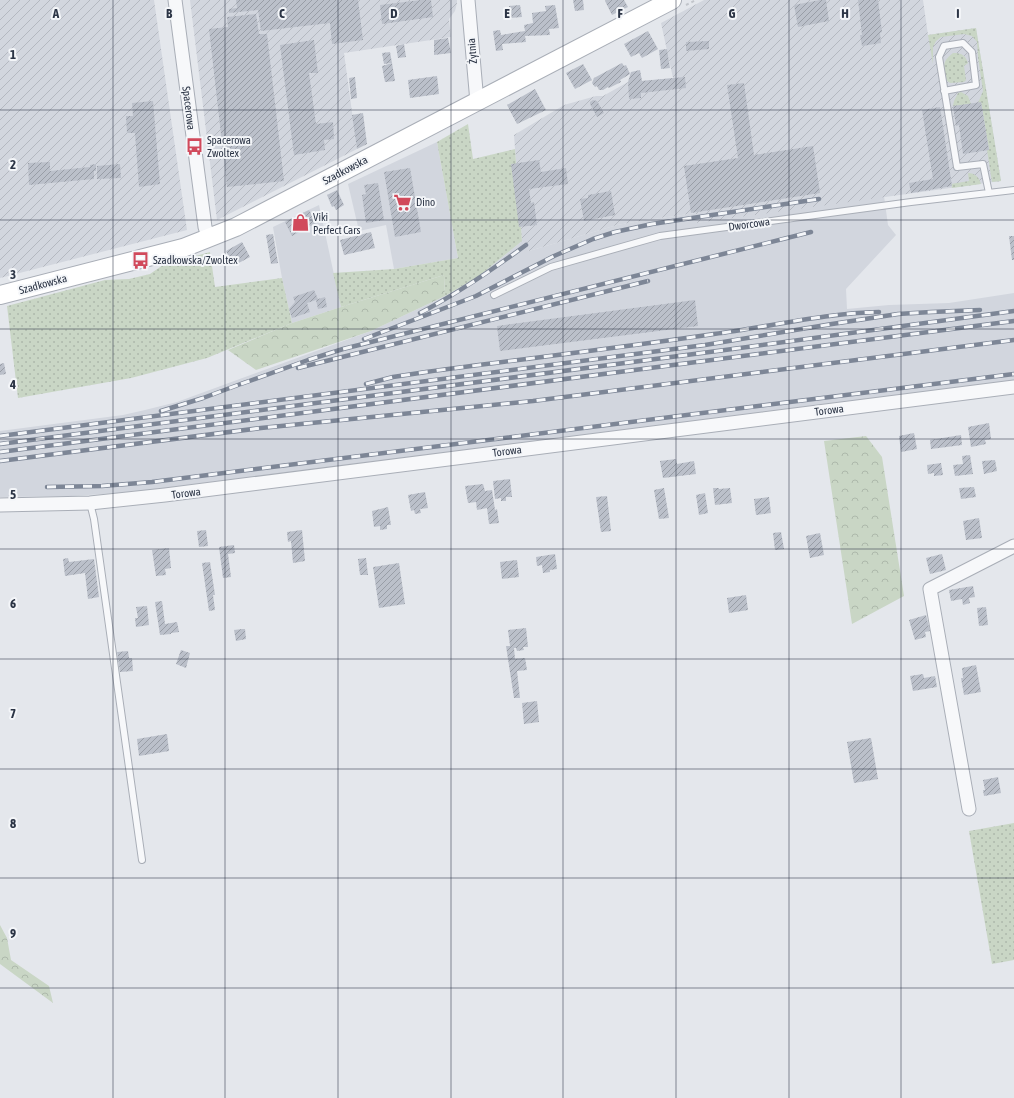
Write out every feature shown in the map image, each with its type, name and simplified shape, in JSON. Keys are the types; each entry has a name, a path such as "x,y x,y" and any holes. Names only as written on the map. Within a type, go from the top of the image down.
{"street":[{"name":"Spacerowa","path":"175,0 205,227 209,238"},
{"name":"Żytnia","path":"468,0 477,102"},
{"name":"Szadkowska","path":"0,295 168,252 236,227 672,0"},
{"name":"Torowa","path":"0,505 90,503 165,495 1014,386"},
{"path":"970,809 930,588 1014,546"}],"lane":[{"path":"944,91 976,85 972,52 963,43 944,46 939,57 944,91 957,167 983,164 989,193"},
{"name":"Dworcowa","path":"494,295 551,267 660,236 911,202 1014,190"},
{"path":"90,503 94,519 142,860"}],"shaded area":[{"path":"0,0 154,0 187,230 0,278"},
{"path":"190,0 457,0 457,3 455,11 449,19 451,37 344,53 357,149 217,220"},
{"path":"704,0 923,0 928,35 976,28 1001,181 696,223 696,213 646,220 617,225 529,251 522,241 514,135 564,105 596,96 603,96 628,82 673,78 661,23"},
{"path":"437,142 458,258 394,269 386,225 359,231 348,184"},
{"path":"884,196 888,225 896,235 846,289 847,309 889,305 949,303 1014,293 1014,380 133,492 72,496 0,497 0,431 123,415 177,402 371,331 445,296 479,276 522,241 529,251 617,225 646,220 696,213 696,223"},
{"path":"319,205 341,307 292,323 273,227"}],"green space":[{"path":"976,28 1001,181 992,182 987,150 989,149 981,102 978,103 983,91 977,42 972,36 964,34 941,37 936,41 933,47 933,64 928,35"},
{"path":"953,53 963,55 968,63 964,66 966,80 964,82 950,83 946,80 944,65 949,56"},
{"path":"961,92 968,96 971,104 953,106 958,93"},
{"path":"468,124 473,159 515,149 522,241 479,276 445,296 444,275 341,307 333,273 394,269 458,258 437,142"},
{"path":"968,173 976,176 981,184 952,188 951,184 969,181"},
{"path":"210,252 215,287 282,278 292,323 207,358 131,378 18,398 7,306 105,280 129,279 150,274 163,265"},
{"path":"444,275 445,296 371,331 256,370 228,350 292,323"},
{"path":"866,436 882,457 904,596 852,624 824,441"},
{"path":"1014,823 1014,960 992,964 969,831"},
{"path":"0,925 7,938 11,960 49,986 53,1003 0,964"}],"building":[{"path":"236,0 358,0 363,40 332,44 330,23 261,31 258,10 229,13 229,9 237,8"},
{"path":"431,0 433,17 382,24 380,5"},
{"path":"573,0 583,0 584,10 575,11"},
{"path":"624,0 628,7 612,15 605,1"},
{"path":"826,0 829,21 798,27 794,5"},
{"path":"858,0 878,0 882,32 880,33 881,43 862,46"},
{"path":"520,5 522,17 510,18 509,6"},
{"path":"555,5 559,28 549,29 550,35 525,36 526,42 502,44 503,50 496,51 493,31 500,30 501,35 525,31 524,25 533,23 532,13 546,11 545,6"},
{"path":"256,14 259,34 267,34 284,181 227,187 209,29 228,27 227,17"},
{"path":"648,31 658,49 642,58 639,53 631,57 624,44"},
{"path":"448,38 451,53 434,55 434,40"},
{"path":"314,40 318,73 309,73 316,124 333,122 334,139 324,140 325,150 294,155 280,45"},
{"path":"709,41 709,49 686,51 686,42"},
{"path":"404,44 406,57 398,58 396,46"},
{"path":"667,49 670,68 661,69 659,50"},
{"path":"390,52 392,63 384,64 382,53"},
{"path":"392,63 395,81 385,82 382,66"},
{"path":"622,63 624,66 626,65 630,74 620,80 621,82 603,90 599,90 597,86 595,87 592,83 594,78"},
{"path":"583,64 592,80 575,89 566,73"},
{"path":"640,70 642,81 685,77 686,88 641,93 641,98 629,99 628,82 631,72"},
{"path":"437,76 439,94 410,98 408,80"},
{"path":"355,77 357,98 351,99 349,78"},
{"path":"744,83 754,155 813,146 820,193 691,213 684,166 738,158 727,85"},
{"path":"535,89 546,110 517,124 507,105"},
{"path":"593,100 597,101 604,113 597,117 590,104"},
{"path":"153,101 160,184 139,187 135,133 127,133 126,116 133,116 132,103"},
{"path":"981,102 989,150 963,154 959,125 956,126 953,106"},
{"path":"940,107 952,186 911,193 909,183 933,179 922,110"},
{"path":"363,113 367,144 357,149 352,115"},
{"path":"539,160 541,172 566,168 568,184 529,189 531,203 534,202 537,225 519,227 511,164"},
{"path":"50,162 50,171 90,167 90,165 96,164 94,179 29,185 28,163"},
{"path":"120,164 121,178 97,179 97,166"},
{"name":"Dino","path":"410,168 421,232 395,237 384,172"},
{"path":"378,183 384,220 366,223 362,195 366,194 364,185"},
{"path":"337,190 344,205 336,210 334,206 332,207 327,195"},
{"path":"611,191 615,215 584,221 580,199 588,198 588,195"},
{"name":"Viki Perfect Cars","path":"309,210 316,223 292,236 285,222"},
{"path":"371,232 375,248 344,255 340,240"},
{"path":"273,234 278,263 271,264 266,235"},
{"path":"1009,236 1014,236 1014,260 1012,260"},
{"path":"242,242 250,257 233,266 226,251"},
{"path":"314,290 318,299 325,297 327,307 318,309 316,300 307,303 310,312 292,318 289,309 295,302 293,297"},
{"path":"695,300 698,326 500,351 497,326"},
{"path":"4,363 6,374 0,375 0,364"},
{"path":"989,423 991,439 985,440 986,444 971,447 968,427"},
{"path":"914,433 917,449 901,452 899,436"},
{"path":"961,435 962,445 931,449 930,440"},
{"path":"970,455 973,474 955,476 953,465 963,464 962,456"},
{"path":"676,459 677,464 694,461 696,474 663,478 660,461"},
{"path":"995,460 997,471 984,474 982,461"},
{"path":"941,463 943,475 934,476 934,473 928,474 927,465"},
{"path":"510,479 512,497 506,497 506,501 501,501 501,498 495,499 493,481"},
{"path":"483,484 485,491 492,490 495,510 497,509 499,523 489,524 487,508 477,510 476,502 468,503 465,486"},
{"path":"974,487 976,497 961,499 959,488"},
{"path":"664,488 669,518 659,519 654,490"},
{"path":"713,488 730,488 732,503 715,505"},
{"path":"425,492 428,508 420,509 421,513 415,514 414,510 411,511 408,495"},
{"path":"705,493 708,513 699,515 696,495"},
{"path":"607,496 611,531 601,532 596,497"},
{"path":"769,497 771,513 756,515 754,499"},
{"path":"388,507 391,525 387,525 387,529 380,530 380,526 374,527 372,511"},
{"path":"979,518 982,538 966,540 963,521"},
{"path":"206,530 208,546 199,547 197,531"},
{"path":"302,530 305,561 293,563 291,541 288,542 287,532"},
{"path":"781,532 784,549 775,550 773,533"},
{"path":"820,533 824,555 810,558 806,536"},
{"path":"234,545 235,553 228,554 231,577 223,578 219,547"},
{"path":"169,548 171,568 165,569 166,575 156,576 152,550"},
{"path":"555,554 557,569 543,573 542,565 537,566 536,557"},
{"path":"942,554 946,570 930,574 926,558"},
{"path":"68,558 69,562 94,559 99,597 88,599 85,573 65,576 63,559"},
{"path":"366,558 368,575 360,575 358,559"},
{"path":"517,560 519,577 502,579 500,562"},
{"path":"210,562 215,595 213,595 215,610 209,611 202,563"},
{"path":"399,563 405,604 379,608 373,567"},
{"path":"973,586 975,597 969,598 970,603 963,605 962,599 951,601 949,590"},
{"path":"746,595 748,610 729,613 727,598"},
{"path":"162,601 165,624 177,622 179,632 160,635 155,602"},
{"path":"147,606 149,625 136,627 135,618 138,618 136,607"},
{"path":"986,607 988,625 979,626 977,608"},
{"path":"926,615 930,631 925,632 926,637 915,640 909,620"},
{"path":"526,628 528,647 523,647 524,650 517,651 516,648 514,648 515,659 525,658 527,670 517,671 520,698 514,698 506,646 510,646 508,630"},
{"path":"245,629 246,639 236,641 234,630"},
{"path":"181,650 190,653 186,668 176,664"},
{"path":"128,651 129,658 132,658 133,671 120,672 117,652"},
{"path":"976,665 981,692 964,695 961,678 963,678 962,668"},
{"path":"923,674 924,678 935,676 937,687 913,691 910,676"},
{"path":"537,701 539,722 524,724 522,703"},
{"path":"167,734 169,751 139,756 137,739"},
{"path":"871,738 878,779 854,783 847,742"},
{"path":"998,777 1001,793 984,796 983,790 985,790 983,780"}],"railway":[{"path":"364,339 476,296 554,256 593,239 615,232 652,224 819,199"},
{"path":"241,384 343,349 811,232"},
{"path":"420,313 474,281 526,245"},
{"path":"298,368 648,281"},
{"path":"0,436 705,345 898,314 980,310"},
{"path":"0,444 1014,311"},
{"path":"366,384 393,377 426,372 678,339 838,315 879,312"},
{"path":"0,452 1014,321"},
{"path":"0,461 261,428 533,401 1014,340"},
{"path":"47,487 102,486 152,482 1014,374"},
{"path":"161,411 203,398 246,382"}],"place":[{"name":"Spacerowa Zwoltex","path":"194,146"},
{"name":"Dino","path":"403,202"},
{"name":"Viki Perfect Cars","path":"300,223"},
{"name":"Szadkowska/Zwoltex","path":"140,260"}]}
